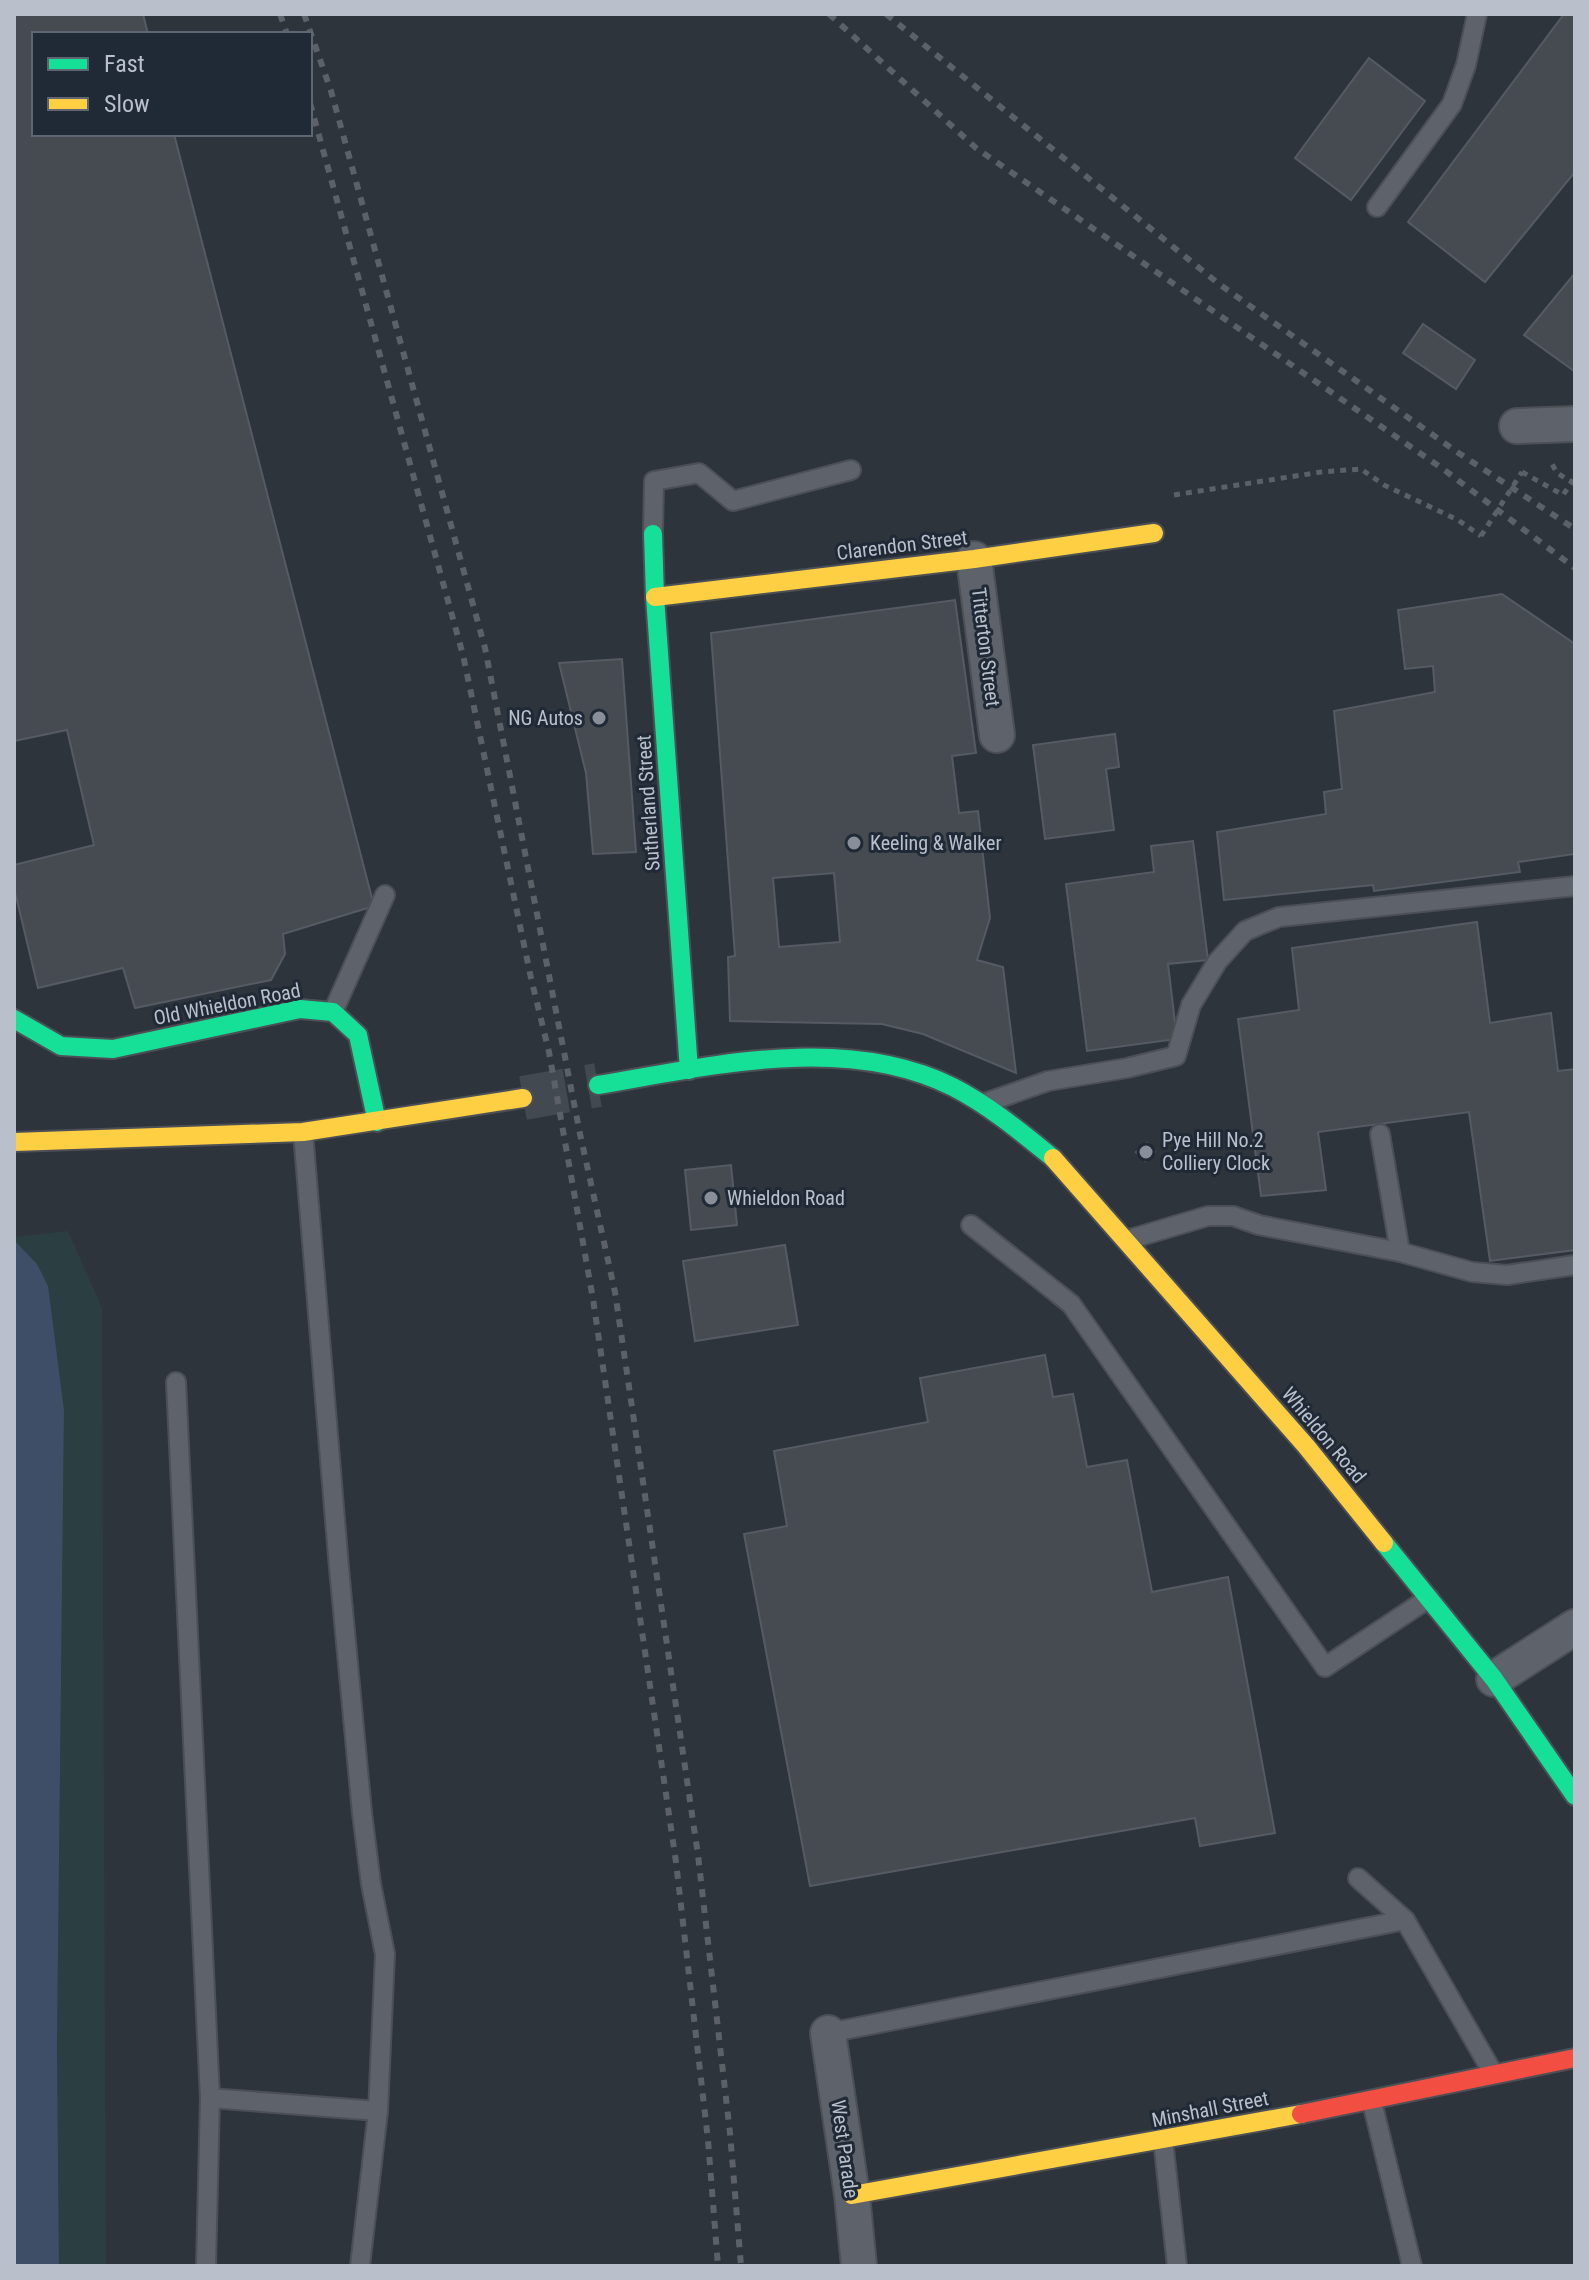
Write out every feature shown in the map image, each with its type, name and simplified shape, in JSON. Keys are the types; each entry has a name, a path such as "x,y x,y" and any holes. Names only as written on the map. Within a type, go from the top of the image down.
{"street":[{"path":"1517,426 1575,424"},
{"name":"Clarendon Street","path":"655,597 974,559 1154,533"},
{"name":"Sutherland Street","path":"653,534 689,1070"},
{"name":"Titterton Street","path":"974,559 997,735"},
{"name":"Old Whieldon Road","path":"14,1019 61,1046 113,1049 300,1009 333,1012"},
{"path":"333,1012 358,1035 377,1122"},
{"name":"Whieldon Road","path":"598,1085 772,1060 837,1059 894,1065 953,1087 1005,1119 1061,1165 1306,1446 1494,1679 1575,1796"},
{"path":"14,1142 303,1132 523,1098"},
{"path":"1494,1679 1575,1627"},
{"name":"West Parade","path":"828,2033 852,2195 859,2266"},
{"name":"Minshall Street","path":"852,2195 1372,2101 1575,2058"}],"lane":[{"path":"1377,207 1452,104 1466,65 1477,14"},
{"path":"653,534 654,481 699,473 733,501 851,470"},
{"path":"981,1104 1048,1081 1176,1056 1191,1005 1217,962 1245,931 1279,917 1575,886"},
{"path":"333,1012 385,895"},
{"path":"303,1132 362,1813 371,1884 385,1954 378,2111 360,2266"},
{"path":"1380,1134 1400,1252"},
{"path":"1127,1240 1208,1216 1233,1216 1259,1225 1400,1252 1472,1272 1507,1275 1575,1265"},
{"path":"971,1225 1071,1304 1325,1667 1429,1598"},
{"path":"176,1382 210,2098 206,2266"},
{"path":"1358,1878 1405,1920 1493,2073"},
{"path":"828,2033 1405,1920"},
{"path":"210,2098 378,2111"},
{"path":"1372,2101 1412,2266"},
{"path":"1163,2140 1177,2266"}],"path":[{"path":"1154,533 1147,499 1321,472 1361,469 1384,485 1458,520 1481,536 1522,472 1563,495 1572,482 1557,473"}],"green space":[{"path":"68,1231 102,1308 106,2266 59,2266 57,2046 64,1410 57,1358 37,1264 14,1240 14,1237"}],"water":[{"path":"14,1240 37,1264 48,1286 64,1410 57,2046 59,2266 14,2266"}],"building":[{"path":"14,14 143,14 148,32 32,32 32,136 175,136 374,906 283,934 285,954 271,980 135,1008 123,968 38,988 14,888 14,865 94,845 67,730 14,741"},
{"path":"1564,14 1575,14 1575,172 1485,282 1408,222"},
{"path":"1369,58 1425,101 1351,200 1295,158"},
{"path":"1575,273 1574,384 1574,371 1524,335"},
{"path":"1423,324 1475,360 1456,389 1403,353"},
{"path":"1502,594 1575,644 1575,854 1518,862 1520,872 1374,891 1373,885 1224,900 1217,832 1326,814 1324,792 1342,789 1334,711 1435,692 1433,666 1405,669 1398,610"},
{"name":"Keeling & Walker","path":"955,600 976,753 952,756 959,813 978,811 990,918 977,960 1003,967 1016,1073 923,1034 882,1024 730,1021 728,957 735,956 711,633","holes":["834,873 840,942 779,947 773,878"]},
{"name":"NG Autos","path":"622,659 636,852 593,854 586,773 559,663"},
{"path":"1115,734 1119,767 1106,769 1114,830 1045,839 1033,745"},
{"path":"1193,841 1208,960 1168,964 1177,1039 1087,1051 1066,884 1154,872 1151,846"},
{"path":"1477,922 1490,1023 1551,1013 1558,1071 1575,1069 1575,1250 1490,1261 1469,1112 1318,1132 1326,1190 1261,1196 1238,1019 1299,1010 1292,948"},
{"name":"Pye Hill No.2 Colliery Clock","path":"1147,1143 1155,1152 1145,1161 1136,1152"},
{"name":"Whieldon Road","path":"731,1165 737,1225 691,1230 685,1170"},
{"path":"785,1245 798,1325 695,1341 683,1261"},
{"path":"1045,1355 1053,1397 1073,1394 1087,1467 1127,1460 1152,1592 1228,1577 1275,1833 1200,1846 1195,1818 810,1886 744,1534 787,1526 774,1451 928,1422 920,1378"}],"tunnel":[{"path":"523,1098 598,1085"}],"railway":[{"path":"280,14 286,32"},
{"path":"304,14 310,32"},
{"path":"829,14 976,148 1443,469 1575,568"},
{"path":"886,14 1219,284 1457,452 1575,529"},
{"path":"312,37 331,91 485,648 580,1134 615,1292 698,1855 730,2133 741,2266"},
{"path":"312,110 463,655 549,1052 593,1299 676,1862 708,2140 718,2266"}],"traffic: fast":[{"path":"653,534 689,1070"},
{"path":"14,1019 61,1046 113,1049 300,1009 333,1012 358,1035 377,1122"},
{"path":"598,1085 732,1063 823,1058 868,1061 911,1071 967,1094 1053,1158"},
{"path":"1384,1543 1494,1679 1575,1796"}],"traffic: slow":[{"path":"655,597 974,559 1154,533"},
{"path":"14,1142 303,1132 523,1098"},
{"path":"1053,1158 1306,1446 1384,1543"},
{"path":"852,2195 1301,2114"}],"traffic: jam":[{"path":"1301,2114 1575,2058"}],"place":[{"name":"NG Autos","path":"599,718"},
{"name":"Keeling & Walker","path":"854,843"},
{"name":"Pye Hill No.2 Colliery Clock","path":"1146,1152"},
{"name":"Whieldon Road","path":"711,1198"}]}
